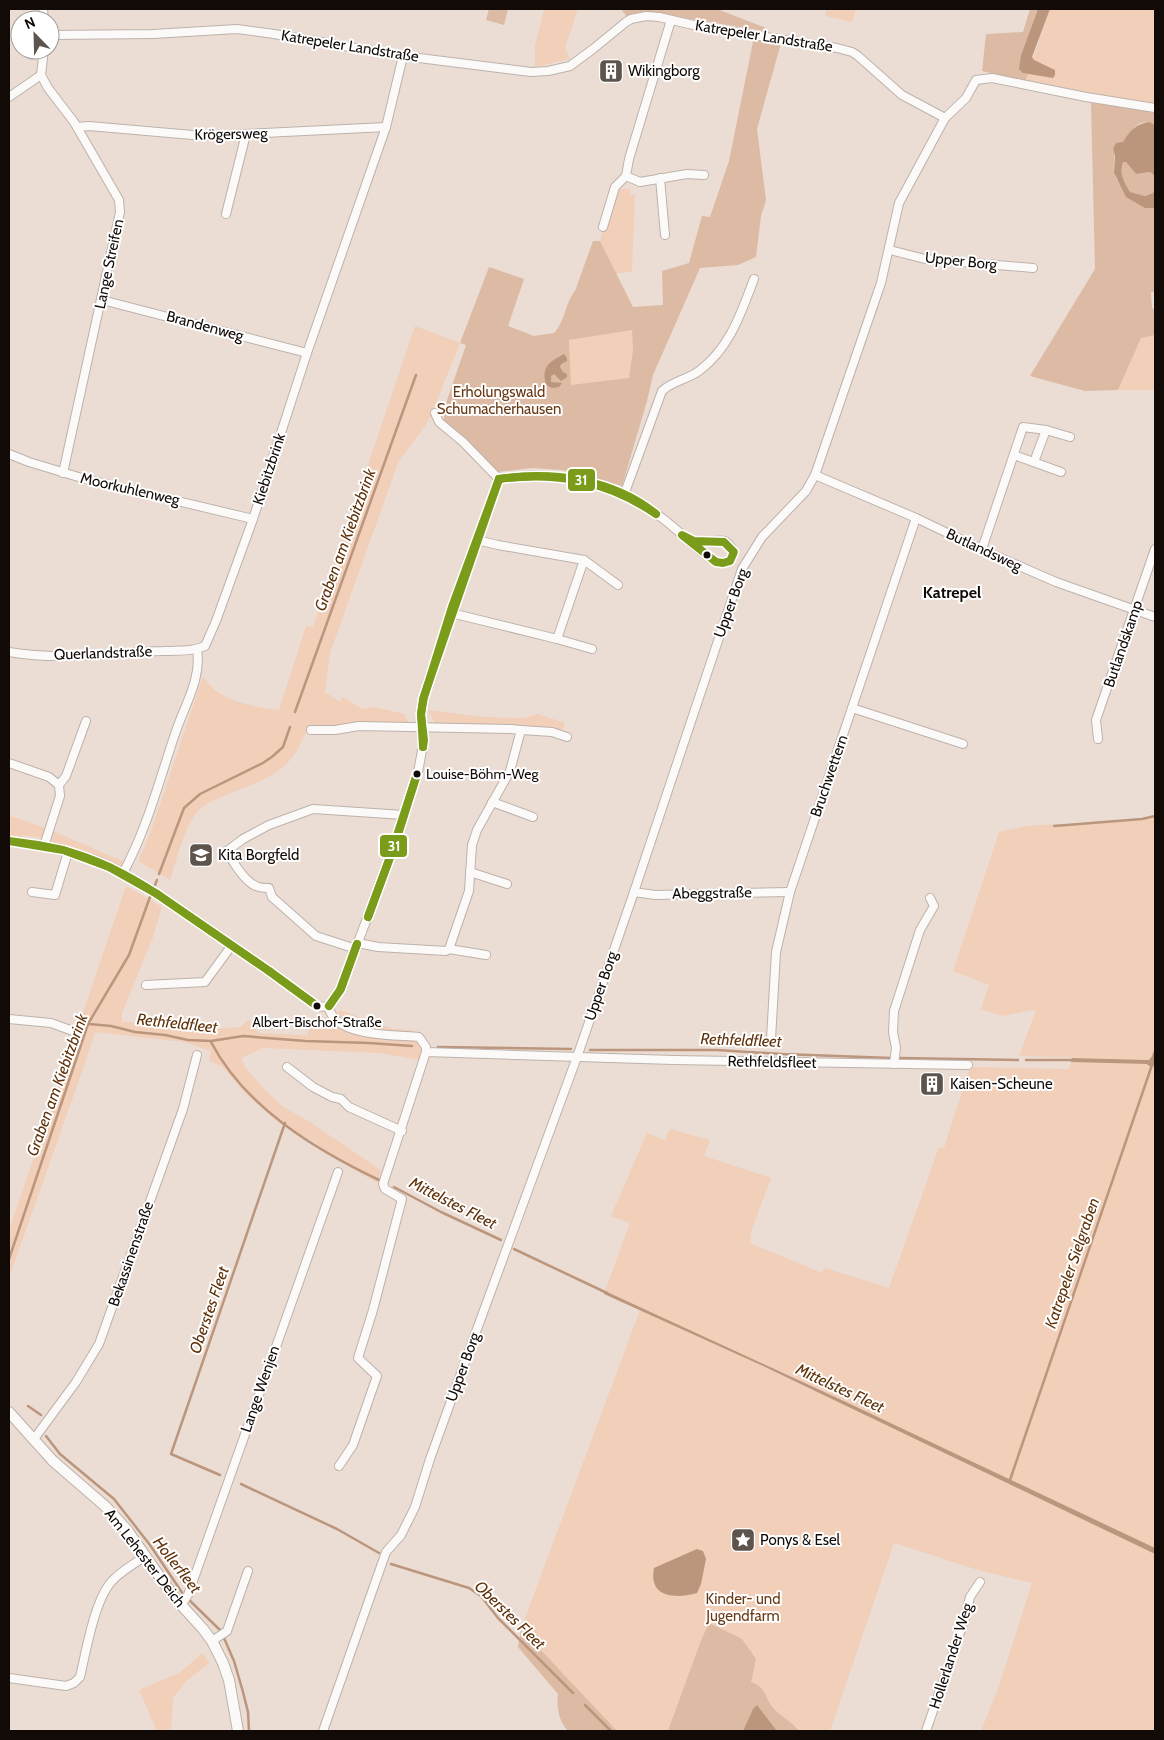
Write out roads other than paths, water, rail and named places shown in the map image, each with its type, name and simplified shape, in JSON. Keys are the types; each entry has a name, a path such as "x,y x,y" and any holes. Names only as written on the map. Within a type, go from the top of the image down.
{"street":[{"name":"Katrepeler Landstraße","path":"60,35 153,34 237,29 403,56 532,72 548,72 570,66 631,19 646,16 659,17 702,27 852,52 864,60 902,95 945,118"},
{"path":"602,227 615,187 626,176 628,159 671,20"},
{"name":"Kiebitzbrink","path":"197,650 205,646 209,640 253,519 307,353 386,128 403,56"},
{"path":"9,97 42,75 43,60"},
{"name":"Lange Streifen","path":"42,75 48,88 77,127 119,200 120,212 63,473"},
{"path":"945,118 966,98 976,80 992,78 1086,97 1155,108"},
{"name":"Upper Borg","path":"324,1731 386,1552 401,1536 415,1507 430,1459 577,1057 742,569 762,537 806,491 815,475 882,283 899,203 945,118"},
{"name":"Krögersweg","path":"77,127 89,126 204,136 386,128"},
{"path":"226,214 246,134"},
{"path":"626,176 640,182 687,174 704,175"},
{"path":"660,178 664,235"},
{"name":"Upper Borg","path":"890,250 926,259 1033,268"},
{"path":"624,495 662,391 666,387 701,370 721,348 739,321 754,279"},
{"name":"Brandenweg","path":"102,300 307,353"},
{"path":"435,413 439,422 463,442 499,479"},
{"path":"982,549 1023,427 1046,430 1070,437"},
{"path":"1034,462 1046,430"},
{"name":"Moorkuhlenweg","path":"9,454 63,473 253,519"},
{"path":"1014,455 1061,472"},
{"path":"499,479 524,475 573,478 624,495 646,507 716,562 730,561 742,569"},
{"name":"Butlandsweg","path":"815,475 916,518 1056,582 1155,617"},
{"path":"9,841 68,852 100,862 123,873 232,945 317,1006 323,1008 330,1004 340,990 404,815 422,753 424,740 421,715 423,699 451,613 499,479"},
{"name":"Bruchwettern","path":"771,1039 776,952 790,892 916,518"},
{"path":"686,538 704,542 726,541 734,552 730,561"},
{"path":"477,540 584,560 618,585"},
{"name":"Butlandskamp","path":"1098,739 1096,720 1155,549"},
{"path":"557,639 584,560"},
{"path":"451,613 592,649"},
{"name":"Querlandstraße","path":"9,652 24,655 90,656 166,650 197,650"},
{"path":"123,873 145,828 198,670 197,650"},
{"path":"852,708 963,744"},
{"path":"59,785 66,776 86,721"},
{"path":"311,730 335,730 359,726 511,728 552,732 567,737"},
{"path":"449,949 469,891 472,845 476,830 510,772 521,730"},
{"path":"9,764 49,776 59,785 60,796 44,846"},
{"path":"492,802 533,818"},
{"path":"404,815 313,809 269,825 243,839 227,851 242,875 257,887 269,888 272,897 316,936 357,946 446,951 449,949 486,955"},
{"path":"32,892 55,895 68,852"},
{"path":"470,872 507,884"},
{"name":"Abeggstraße","path":"634,892 655,895 790,892"},
{"path":"894,1064 896,1048 893,1032 894,1011 920,930 934,906 930,898"},
{"path":"146,985 205,982 232,945"},
{"path":"330,1004 334,1019 344,1026 368,1032 419,1037 426,1047 402,1130 383,1184 385,1189 402,1199 373,1310 358,1358 377,1376 353,1445 339,1466"},
{"path":"9,1019 51,1023 73,1031"},
{"name":"Rethfeldsfleet","path":"426,1052 968,1065"},
{"name":"Bekassinenstraße","path":"34,1439 76,1382 99,1344 183,1108 197,1055"},
{"path":"287,1067 313,1087 332,1097 341,1099 349,1107 402,1130"},
{"name":"Lange Wenjen","path":"185,1600 338,1172"},
{"name":"Am Lehester Deich","path":"9,1412 53,1461 105,1506 127,1530 146,1556 185,1600 203,1629 218,1636 223,1663 229,1680 238,1731"},
{"path":"9,1678 66,1686 80,1678 92,1628 105,1590 113,1579 146,1556"},
{"path":"218,1636 227,1631 229,1627 248,1571"},
{"name":"Hollerlander Weg","path":"926,1731 965,1618 970,1597 980,1582"}],"waterway":[{"name":"Graben am Kiebitzbrink","path":"295,712 416,375"},
{"name":"Graben am Kiebitzbrink","path":"159,874 184,808 200,794 263,763 273,756 283,747 290,727"},
{"path":"1054,826 1142,819 1155,816"},
{"name":"Graben am Kiebitzbrink","path":"155,885 157,880"},
{"name":"Graben am Kiebitzbrink","path":"9,1259 88,1024 129,955 150,897"},
{"name":"Rethfeldfleet","path":"89,1024 111,1026 135,1032 165,1035 188,1040 211,1041 243,1036 412,1046"},
{"name":"Mittelstes Fleet","path":"211,1042 225,1065 242,1087 283,1124 306,1140 379,1180"},
{"name":"Rethfeldfleet","path":"438,1047 571,1049"},
{"name":"Rethfeldfleet","path":"590,1050 717,1050 891,1058"},
{"name":"Rethfeldfleet","path":"900,1058 1018,1060"},
{"name":"Rethfeldfleet","path":"1026,1060 1074,1060"},
{"name":"Katrepeler Sielgraben","path":"1010,1480 1152,1065"},
{"name":"Oberstes Fleet","path":"220,1475 171,1454 285,1123"},
{"name":"Mittelstes Fleet","path":"394,1187 441,1212 501,1240"},
{"name":"Mittelstes Fleet","path":"514,1249 607,1293"},
{"name":"Hollerfleet","path":"28,1406 41,1415"},
{"name":"Hollerfleet","path":"46,1436 60,1454 114,1499 150,1545 183,1594 221,1631 234,1661 243,1692 248,1712 249,1731"},
{"name":"Oberstes Fleet","path":"241,1484 337,1529 379,1553"},
{"name":"Oberstes Fleet","path":"391,1564 469,1588 481,1596 498,1618 573,1693"},
{"name":"Oberstes Fleet","path":"585,1705 611,1731"}],"place":[{"name":"Wikingborg","path":"611,71"},
{"name":"Louise-Böhm-Weg","path":"417,774"},
{"name":"Kita Borgfeld","path":"201,855"},
{"name":"Albert-Bischof-Straße","path":"317,1006"},
{"name":"Kaisen-Scheune","path":"932,1084"},
{"name":"Ponys & Esel","path":"743,1540"}],"district":[{"name":"Katrepel","path":"952,592"}],"park label":[{"name":"Erholungswald Schumacherhausen","path":"499,400"},
{"name":"Kinder- und Jugendfarm","path":"743,1608"}]}
